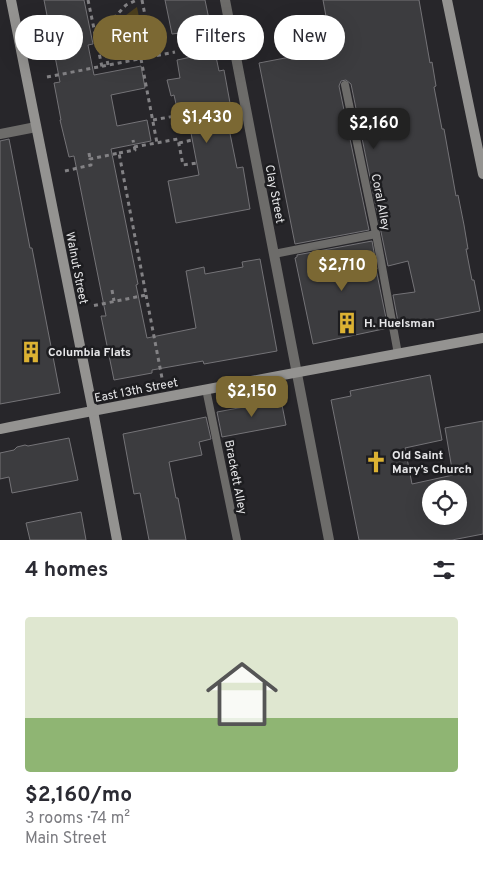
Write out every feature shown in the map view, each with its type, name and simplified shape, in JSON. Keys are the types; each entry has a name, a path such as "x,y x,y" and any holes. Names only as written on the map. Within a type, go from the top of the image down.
{"street":[{"name":"Walnut Street","path":"11,0 117,540"},
{"name":"Clay Street","path":"225,0 329,540"},
{"path":"446,0 470,112 480,139 483,174"},
{"path":"0,134 36,127"},
{"name":"East 13th Street","path":"0,429 483,338"}],"lane":[{"name":"Coral Alley","path":"345,85 376,234 398,354"},
{"path":"274,254 376,234"},
{"name":"Brackett Alley","path":"206,389 237,540"}],"path":[{"path":"88,0 102,67"},
{"path":"108,65 106,39 114,18 126,5 137,0"},
{"path":"142,0 145,15"},
{"path":"167,53 175,52"},
{"path":"47,78 136,60"},
{"path":"141,60 157,143"},
{"path":"153,120 233,105"},
{"path":"134,147 178,139 183,165 197,163"},
{"path":"90,159 135,150 133,140"},
{"path":"179,143 192,140"},
{"path":"65,171 91,165 89,153"},
{"path":"119,153 162,378"},
{"path":"112,290 114,301"},
{"path":"92,306 146,295"}],"shaded area":[{"path":"137,7 139,15 127,15"}],"building":[{"path":"44,0 84,0 93,44 88,45 94,75 141,66 145,88 111,95 117,126 147,120 151,141 111,149 147,338 196,328 186,271 204,267 205,274 243,267 242,262 260,259 277,351 204,364 203,361 152,370 152,373 114,380 101,316 106,316 74,156 69,157 54,83 60,82 56,60 83,60 83,15 47,15"},
{"path":"165,0 205,0 208,15 177,15 177,33 172,34"},
{"path":"323,0 419,0 430,63 432,62 436,86 434,87 442,129 444,129 456,196 458,195 468,249 466,249 480,311 399,327 393,295 415,292 408,261 388,266 351,84 346,80 341,81 339,86 369,230 295,244 259,63 275,60 345,60 345,15 326,15"},
{"path":"177,60 217,60 219,71 224,70 230,103 224,104 237,168 243,167 250,209 176,223 168,181 199,175 187,112 178,113 174,95 171,96 167,80 180,78"},
{"path":"9,139 60,393 0,404 0,141"},
{"path":"372,241 388,328 313,344 295,258 297,255"},
{"path":"430,375 442,440 405,448 412,484 422,482 422,525 467,525 467,480 430,480 453,475 445,428 483,421 483,534 452,540 359,540 331,400 351,396 350,391"},
{"path":"281,400 286,425 222,437 217,412"},
{"path":"206,417 211,439 199,442 202,455 169,462 186,540 149,540 140,493 134,494 123,434"},
{"path":"69,438 78,480 12,493 9,477 0,479 0,453 25,445"},
{"path":"81,512 86,540 30,540 26,523"}],"place":[{"name":"H. Huelsman","path":"347,323"},
{"name":"Columbia Flats","path":"31,352"},
{"name":"Old Saint Mary’s Church","path":"376,462"}]}
